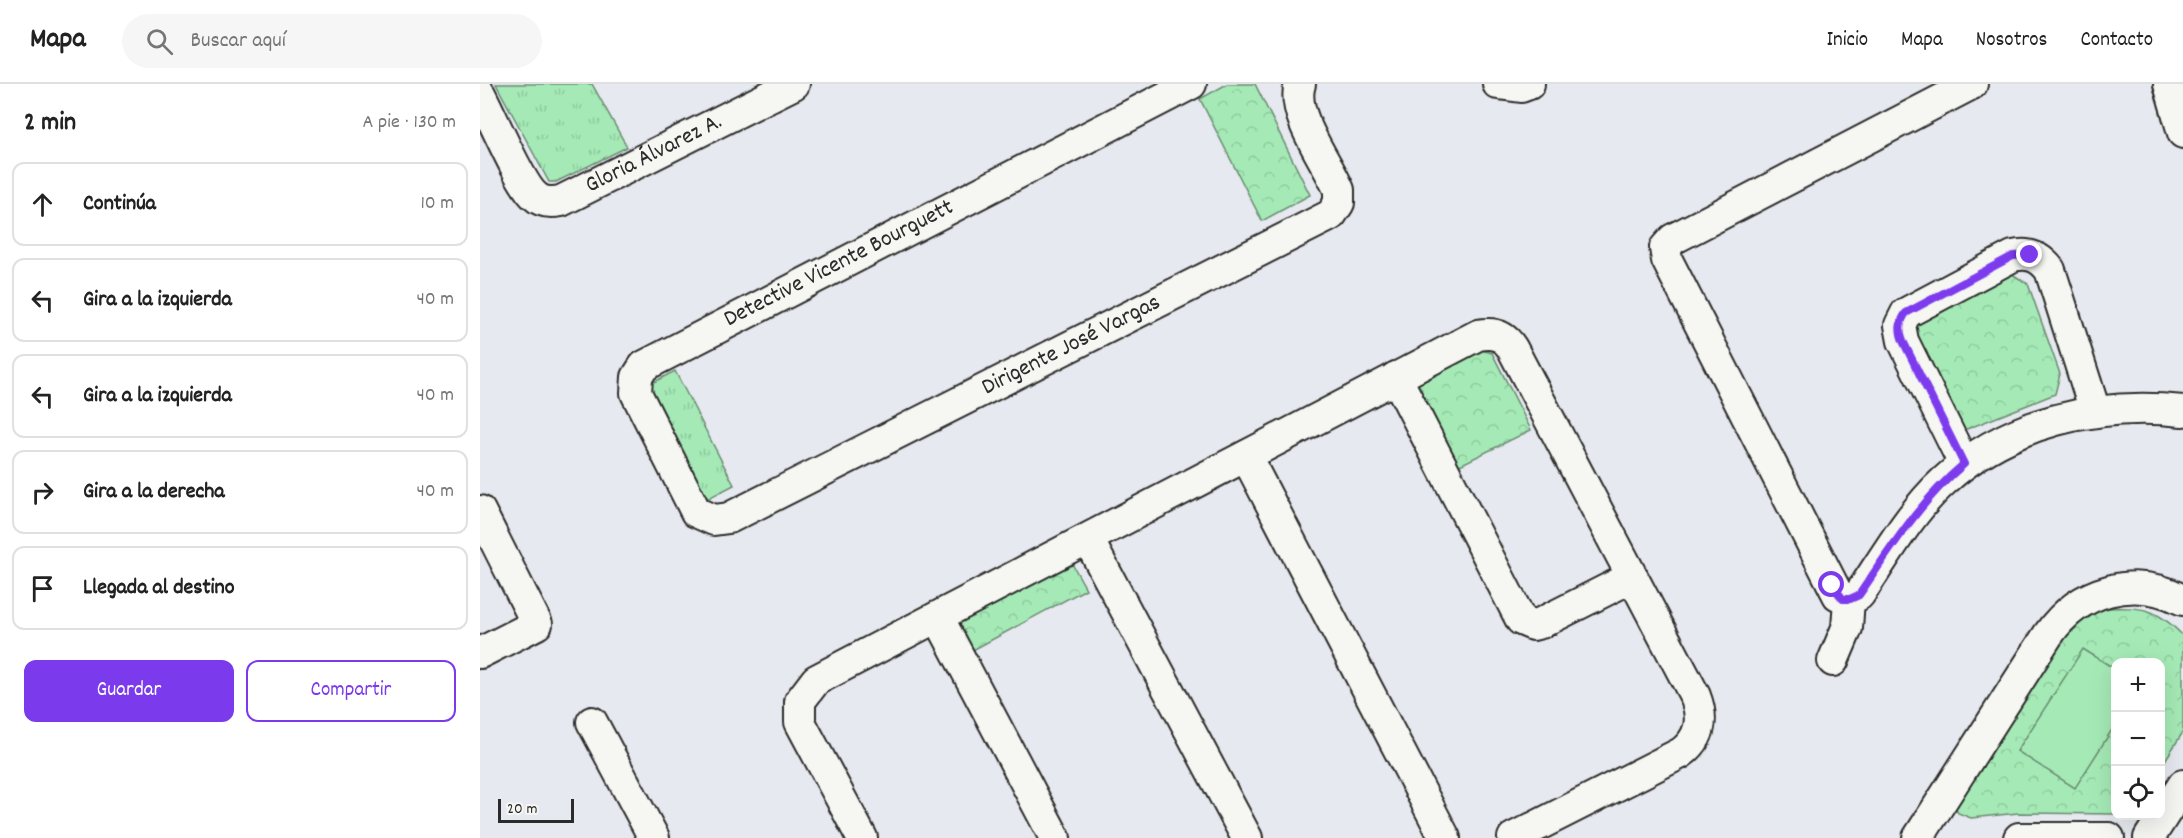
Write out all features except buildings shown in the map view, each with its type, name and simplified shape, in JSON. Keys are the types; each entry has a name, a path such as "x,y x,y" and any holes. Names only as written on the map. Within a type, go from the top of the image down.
{"street":[{"name":"Gloria Álvarez A.","path":"480,94 529,189 543,201 561,201 794,84"},
{"name":"Detective Vicente Bourguett","path":"708,518 692,506 640,402 635,384 644,366 1191,84"},
{"path":"1498,84 1511,87 1529,84"},
{"path":"1972,84 1673,239 1665,248 1667,260 1838,595 1850,599 1859,595 1902,531 1928,498 1964,464 1991,446 2031,427 2095,411 2154,408 2183,411"},
{"path":"2169,84 2183,133"},
{"name":"Dirigente José Vargas","path":"708,518 729,518 1331,215 1339,203 1340,190 1296,92"},
{"path":"1964,464 1903,341 1900,326 1906,313 2013,256 2021,254 2038,258 2050,270 2095,411"},
{"path":"862,838 803,731 798,712 800,701 816,680 1478,335 1498,335 1508,341 1700,710 1699,730 1695,740 1681,753 1513,838"},
{"path":"1396,377 1521,620 1533,625 1540,623 1632,577"},
{"path":"1246,456 1445,838"},
{"path":"480,511 537,624 480,653"},
{"path":"1088,539 1246,838"},
{"path":"1918,838 2048,635 2065,614 2090,597 2121,588 2156,589 2183,600"},
{"path":"1833,661 1847,628 1850,599"},
{"path":"938,617 1055,838"},
{"path":"592,723 654,838"},
{"path":"2149,838 2183,785"},
{"path":"2019,838 2109,838"}],"green space":[{"path":"496,84 592,84 627,147 556,182 549,182"},
{"path":"1227,84 1255,84 1310,195 1262,221 1200,99"},
{"path":"2009,272 2028,284 2060,374 2055,394 1967,429 1951,422 1908,332 1915,318"},
{"path":"1474,348 1492,353 1531,430 1456,467 1412,379"},
{"path":"675,371 734,485 705,500 646,386"},
{"path":"1070,560 1086,589 971,651 956,622"},
{"path":"2104,608 2139,609 2165,619 2183,636 2183,732 2165,761 2165,658 2111,658 2111,814 2018,813 1971,818 1958,813 1954,805 2063,634 2084,615"},
{"path":"2083,649 2111,666 2111,731 2075,788 2017,751"}],"route":[{"path":"1832,585 1843,599 1859,595 1902,531 1928,498 1964,464 1900,334 1902,319 1906,313 2013,256 2030,255"}]}
